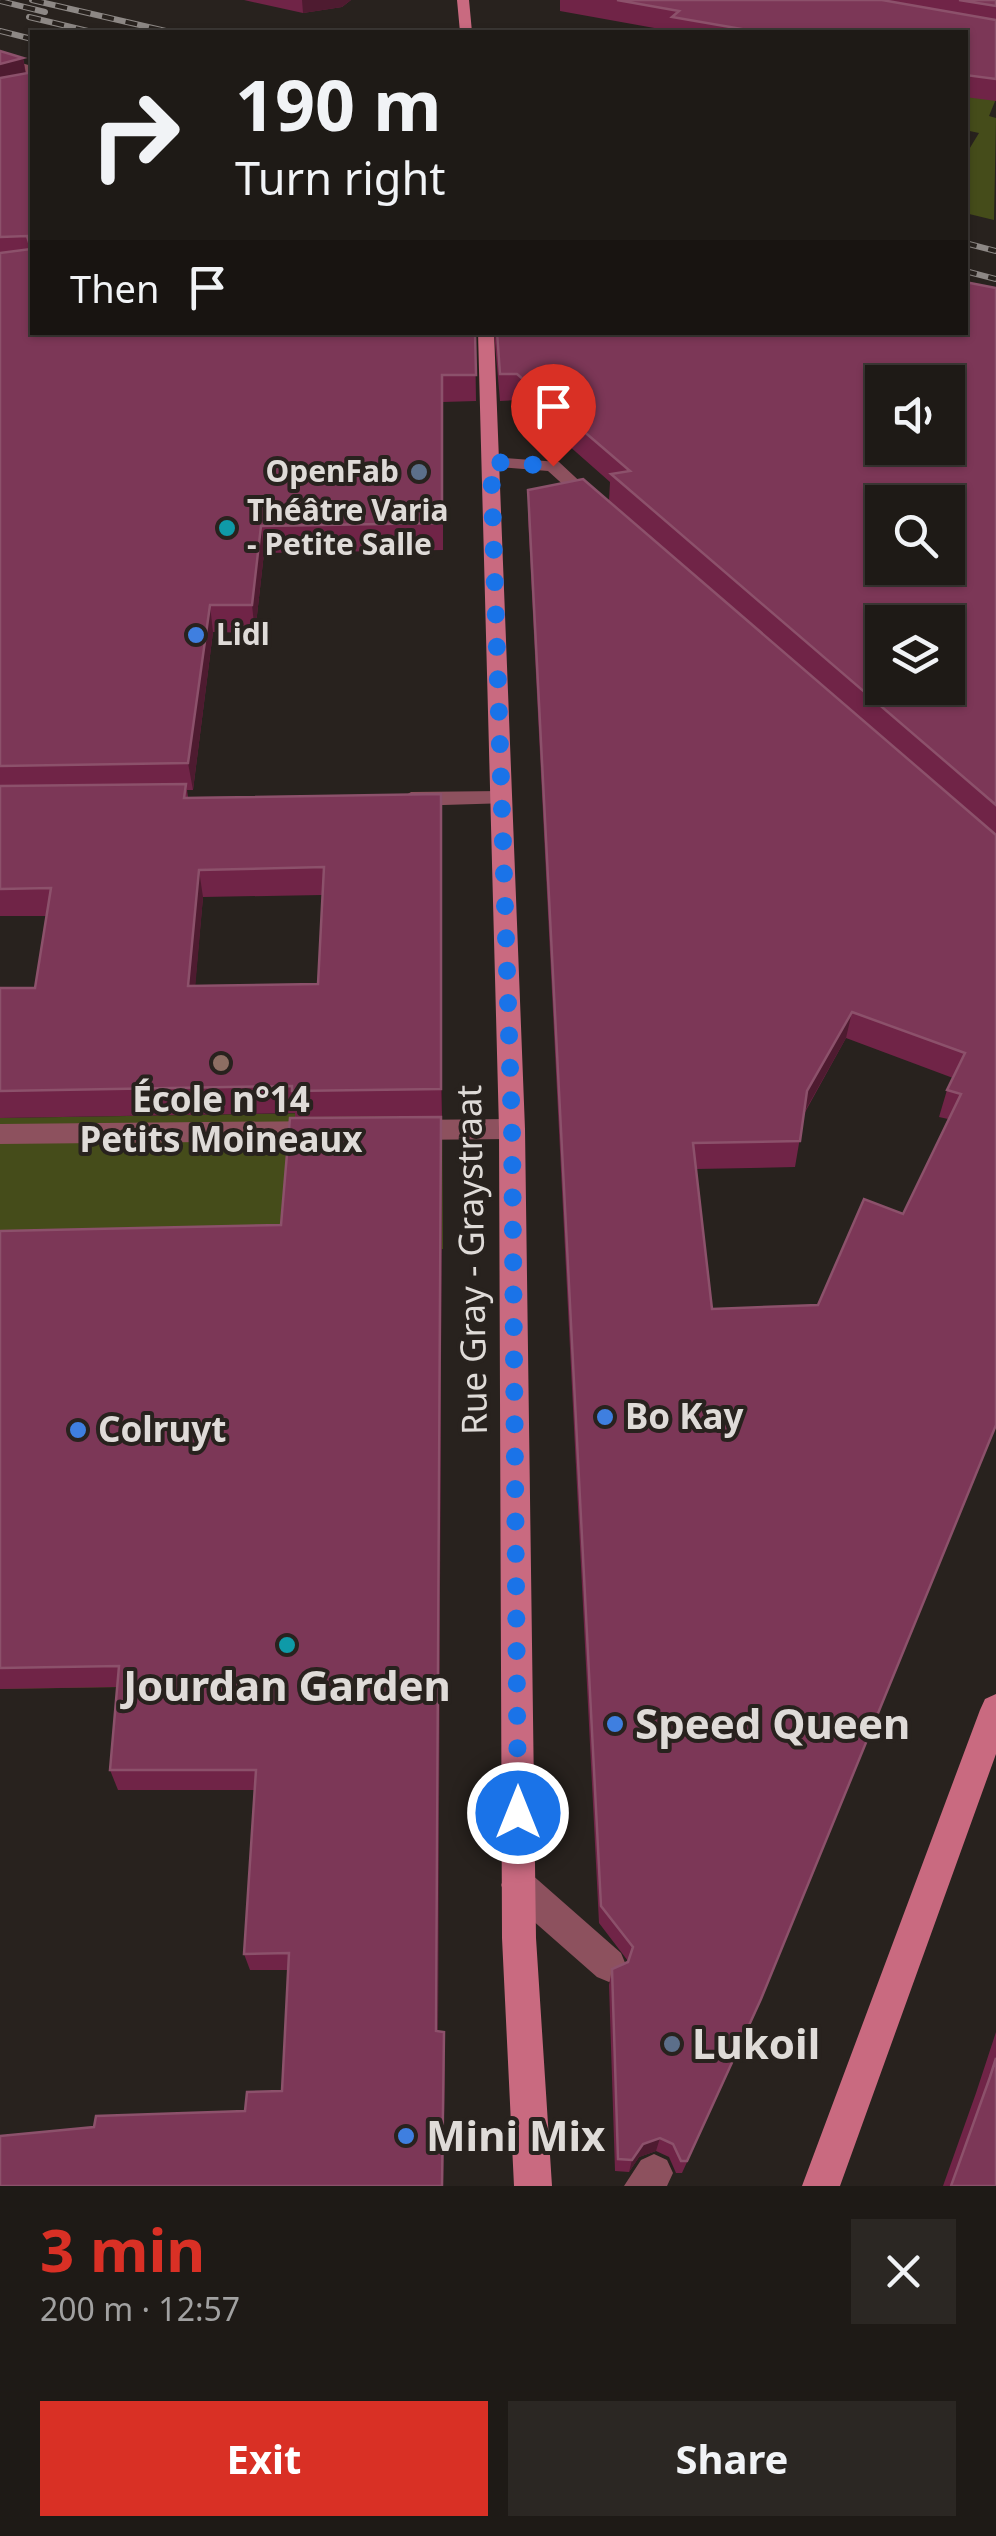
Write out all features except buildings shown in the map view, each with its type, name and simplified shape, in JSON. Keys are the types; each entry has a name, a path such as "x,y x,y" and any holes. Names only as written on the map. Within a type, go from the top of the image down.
{"street":[{"path":"463,0 466,30"},
{"path":"0,61 30,69"},
{"name":"Rue Gray - Graystraat","path":"486,335 512,1129 518,1885 532,2186"},
{"path":"491,462 553,466 612,518"},
{"path":"396,799 501,798"},
{"path":"380,1130 512,1129"},
{"path":"0,1134 343,1131"},
{"path":"821,2186 996,1710"},
{"path":"518,1885 608,1965"}],"green space":[{"path":"969,95 996,99 989,116 996,118 994,220 968,214 968,151 979,133 968,131"},
{"path":"442,1111 443,1249 301,1251 127,1687 0,1689 0,1118"}],"railway":[{"path":"32,0 161,30"},
{"path":"0,1 45,12"},
{"path":"29,17 84,30"},
{"path":"0,31 30,38"},
{"path":"968,244 996,251"},
{"path":"968,272 996,279"}],"place":[{"name":"OpenFab","path":"419,472"},
{"name":"Théâtre Varia - Petite Salle","path":"227,528"},
{"name":"Lidl","path":"196,635"},
{"name":"École n°14 Petits Moineaux","path":"221,1063"},
{"name":"Bo Kay","path":"605,1417"},
{"name":"Colruyt","path":"78,1430"},
{"name":"Jourdan Garden","path":"287,1645"},
{"name":"Speed Queen","path":"615,1724"},
{"name":"Lukoil","path":"672,2044"},
{"name":"Mini Mix","path":"406,2136"}],"route":[{"path":"518,1813 512,1129 491,462 553,466"}]}
